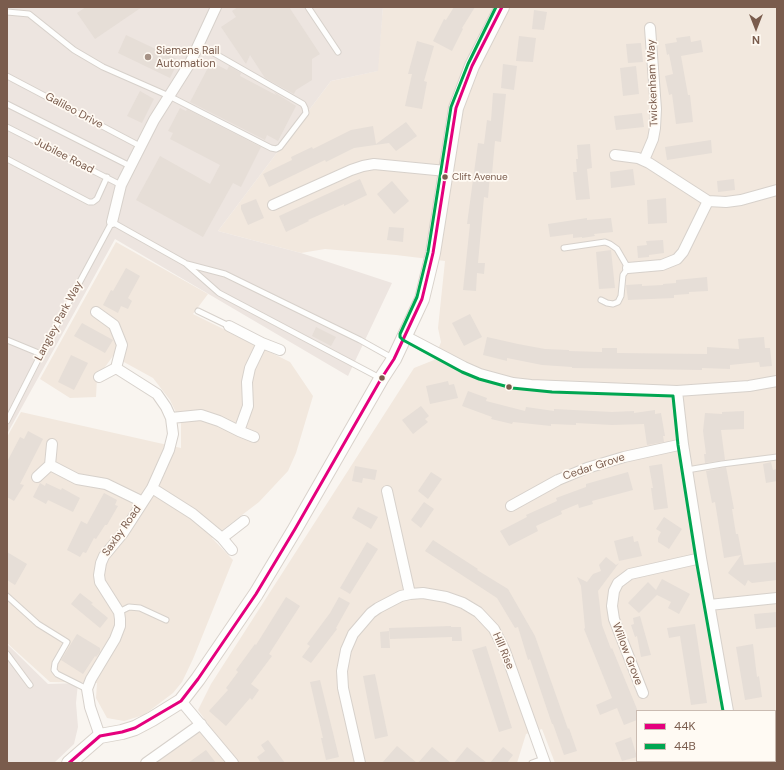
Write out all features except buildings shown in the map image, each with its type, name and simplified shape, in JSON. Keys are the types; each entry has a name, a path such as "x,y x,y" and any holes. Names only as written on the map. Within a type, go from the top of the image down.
{"main road":[{"path":"68,763 100,736 135,728 181,701 256,594 394,359 422,299 434,253 456,108 472,66 502,7"}],"street":[{"path":"112,222 121,185 130,166 169,96 190,63 216,7"},
{"name":"Twickenham Way","path":"644,160 653,140 656,109 650,28"},
{"path":"615,155 644,160 708,201 726,202 741,200 777,190"},
{"path":"272,205 351,170 368,165 374,164 446,171"},
{"path":"628,268 662,265 677,259 683,252 708,201"},
{"path":"96,312 114,325 122,345 116,368 99,377"},
{"path":"229,326 262,343 280,350"},
{"path":"405,336 469,370 513,383 552,387 677,390 749,386 777,381"},
{"path":"239,431 248,406 247,382 250,368 262,343"},
{"name":"Saxby Road","path":"116,368 157,394 166,407 171,418 173,434 169,450 152,488 123,533 104,556 101,563 99,575 100,582 119,612"},
{"path":"677,390 687,470 728,710"},
{"path":"171,418 201,415 219,421 254,437"},
{"path":"37,477 50,465 52,444"},
{"name":"Cedar Grove","path":"511,506 558,480 587,468 624,457 683,444"},
{"path":"50,465 77,479 106,484 143,502"},
{"path":"152,488 192,514 222,538 232,550"},
{"path":"387,491 410,594"},
{"path":"222,538 244,521"},
{"name":"Willow Grove","path":"642,693 614,619 612,606 614,591 618,583 630,574 701,558"},
{"name":"Hill Rise","path":"360,763 343,688 342,671 346,650 354,634 371,613 394,599 410,594 429,593 455,600 478,612 490,623 505,652 544,761"},
{"path":"709,605 777,598"},
{"path":"100,736 90,707 87,689 91,679 118,633 120,626 119,612"},
{"path":"181,701 233,763"},
{"path":"146,763 201,724"}],"lane":[{"path":"308,7 338,52"},
{"path":"7,12 29,14 74,50 103,67 169,96 271,148 276,149 280,147 306,113 302,104 198,44"},
{"name":"Galileo Drive","path":"7,76 140,146"},
{"path":"7,104 130,166"},
{"name":"Jubilee Road","path":"7,127 121,185"},
{"path":"7,159 89,202 93,202 97,199 107,177"},
{"path":"112,222 184,263 219,294 381,379"},
{"name":"Langley Park Way","path":"7,421 112,222"},
{"path":"564,248 605,242 617,249 628,268 623,275 621,296 618,302 613,304 601,300"},
{"path":"184,263 225,274 360,340 394,359"},
{"path":"198,311 229,326"},
{"path":"7,340 41,354"},
{"path":"687,470 777,457"},
{"path":"7,596 38,624 67,642 55,663 54,670 57,674 87,689"},
{"path":"119,612 129,607 140,608 166,620"},
{"path":"7,654 30,685"},
{"path":"532,763 544,761"}],"shaded area":[{"path":"7,7 383,7 378,71 331,81 218,231 301,253 392,283 348,376 115,239 7,434"},
{"path":"383,7 777,7 777,763 555,763 542,729 526,734 517,763 153,763 208,724 198,710 211,684 414,368 434,360 441,342 438,328 445,261 325,249 301,253 218,231 331,81 377,71"},
{"path":"116,242 208,294 193,314 290,362 313,396 296,453 288,471 259,502 212,538 233,560 193,659 182,682 173,693 144,715 124,721 107,718 96,698 97,683 50,682 7,643 7,437 21,412 181,448 181,423 170,400 153,378 113,356 97,378 96,397 70,398 40,379"},
{"path":"7,644 48,684 78,683 76,703 78,727 74,744 54,763 7,763"}],"transit line":[{"name":"44B","path":"496,7 468,64 451,107 428,252 417,297 400,337 462,372 479,379 512,388 552,392 673,396 678,445 696,559 723,710"},
{"name":"44K","path":"69,763 100,736 135,728 181,701 198,679 256,594 394,359 422,299 433,253 456,108 472,66 502,7"}],"place":[{"name":"Siemens Rail Automation","path":"148,57"},
{"name":"Clift Avenue","path":"445,177"}]}
